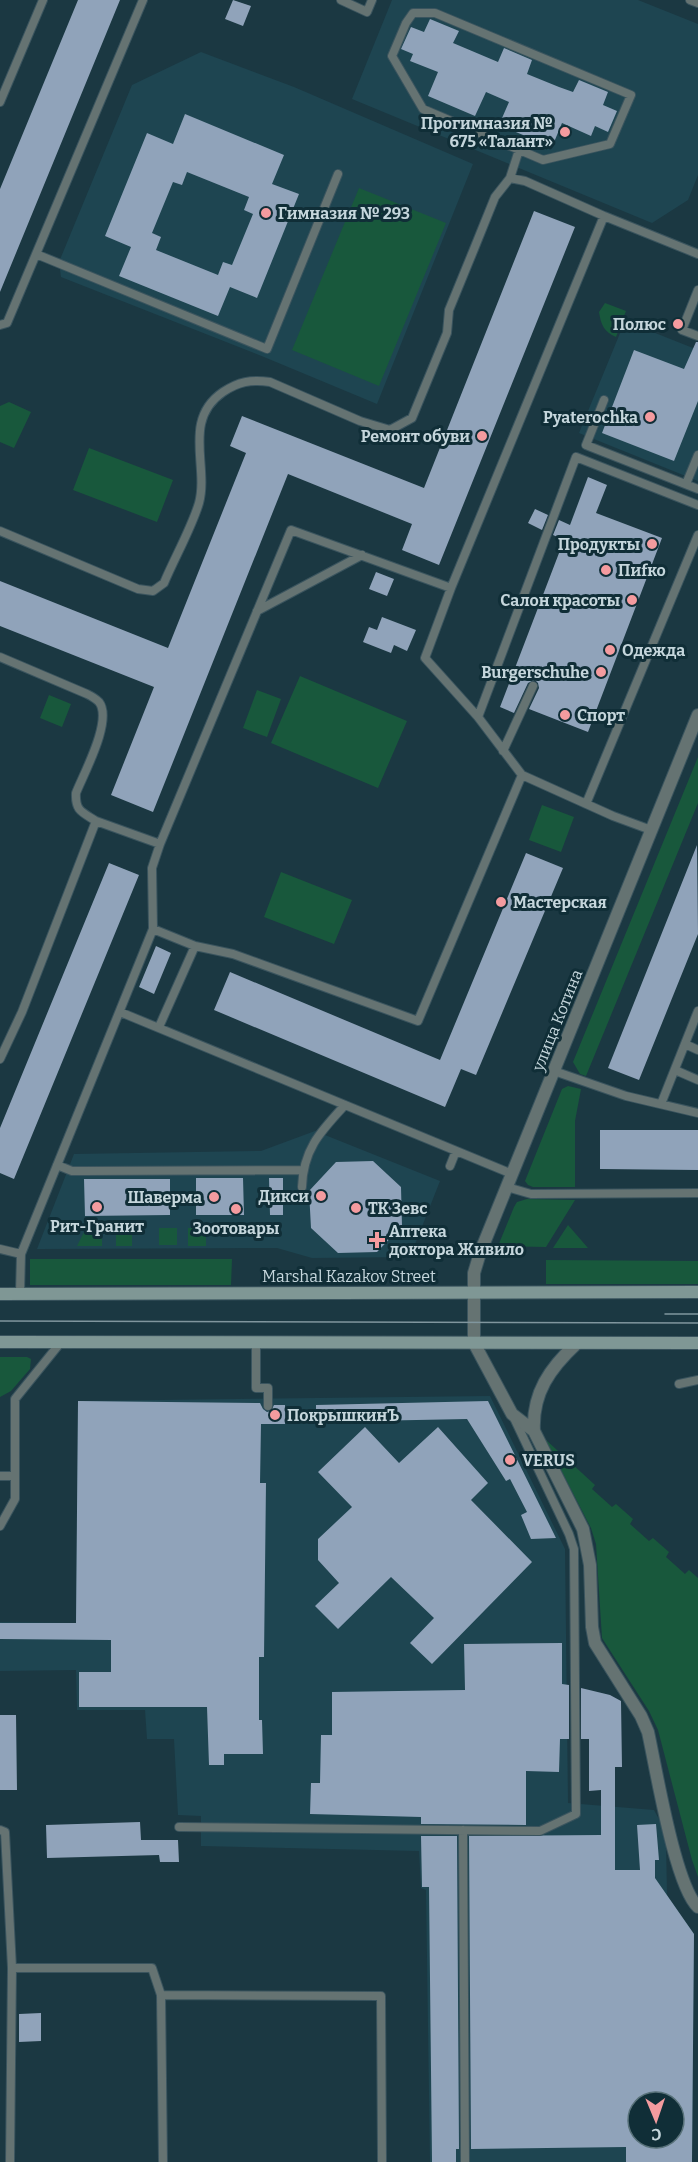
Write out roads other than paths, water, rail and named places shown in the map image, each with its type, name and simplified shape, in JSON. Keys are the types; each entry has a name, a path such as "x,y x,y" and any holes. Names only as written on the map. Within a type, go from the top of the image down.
{"main road":[{"name":"Marshal Kazakov Street","path":"0,1294 698,1292"},
{"path":"0,1342 698,1343"}],"street":[{"name":"улица Котина","path":"474,1343 474,1274 480,1253 698,715"},
{"path":"474,1343 512,1414 534,1431 583,1529 588,1545 592,1627 595,1643 641,1716 648,1732 677,1865 692,1901 698,1907"},
{"path":"534,1431 535,1406 545,1379 557,1361 577,1343"}],"lane":[{"path":"0,102 43,0"},
{"path":"0,325 7,323 143,0"},
{"path":"341,0 367,12 372,0"},
{"path":"690,0 698,3"},
{"path":"413,13 435,13 631,95 610,144 543,160 519,150 423,109 392,56 406,23 413,13"},
{"path":"0,531 138,589 153,591 164,583 199,504 202,486 198,450 203,414 215,398 234,384 254,379 270,382 360,421 390,430 412,418 447,333 449,310 495,197 510,178 519,150"},
{"path":"36,254 267,349 338,174"},
{"path":"510,178 525,181 698,254"},
{"path":"604,216 451,588 425,658 478,717 522,775 651,830"},
{"path":"698,290 682,330 698,336"},
{"path":"604,400 586,445 698,489"},
{"path":"686,484 698,455"},
{"path":"478,717 576,457 698,505"},
{"path":"20,1293 21,1254 153,929 152,868 160,844 291,530 451,588"},
{"path":"586,804 698,535"},
{"path":"257,611 362,555"},
{"path":"0,657 87,694 99,702 104,713 103,725 76,793 75,804 80,812 96,821 160,844"},
{"path":"503,751 533,686"},
{"path":"153,929 195,946 233,954 418,1022 522,775"},
{"path":"0,1059 22,1012 96,821"},
{"path":"159,1027 195,946"},
{"path":"661,1104 698,1011"},
{"path":"120,1012 512,1174"},
{"path":"685,1044 698,1050"},
{"path":"675,1070 698,1080"},
{"path":"554,1071 626,1096 698,1113"},
{"path":"302,1187 302,1170 318,1134 345,1105"},
{"path":"450,1166 456,1151"},
{"path":"57,1165 72,1171 302,1170"},
{"path":"507,1187 531,1194 698,1193"},
{"path":"0,1249 21,1254"},
{"path":"0,1526 15,1499 15,1399 61,1342"},
{"path":"256,1342 256,1388 268,1388 268,1406"},
{"path":"679,1384 698,1380"},
{"path":"179,1827 540,1831 576,1814 574,1549 512,1414"},
{"path":"0,1476 15,1476"},
{"path":"0,1830 5,1832 12,1968 10,2162"},
{"path":"463,1830 465,2162"},
{"path":"12,1968 152,1968 161,1995 163,2162"},
{"path":"161,1995 381,1996 382,2162"}],"tram line":[{"path":"665,1314 698,1314"},
{"path":"0,1321 698,1323"}],"place":[{"name":"Прогимназия № 675 «Талант»","path":"565,132"},
{"name":"Гимназия № 293","path":"266,213"},
{"name":"Полюс","path":"678,324"},
{"name":"Pyaterochka","path":"650,417"},
{"name":"Ремонт обуви","path":"482,436"},
{"name":"Продукты","path":"652,544"},
{"name":"Пиfко","path":"606,570"},
{"name":"Салон красоты","path":"632,600"},
{"name":"Одежда","path":"610,650"},
{"name":"Burgerschuhe","path":"601,672"},
{"name":"Спорт","path":"565,715"},
{"name":"Мастерская","path":"501,902"},
{"name":"Дикси","path":"321,1196"},
{"name":"Шаверма","path":"214,1197"},
{"name":"Рит-Гранит","path":"97,1207"},
{"name":"ТК Зевс","path":"356,1208"},
{"name":"Зоотовары","path":"236,1209"},
{"name":"Аптека доктора Живило","path":"377,1240"},
{"name":"ПокрышкинЪ","path":"275,1415"},
{"name":"VERUS","path":"510,1460"}]}
